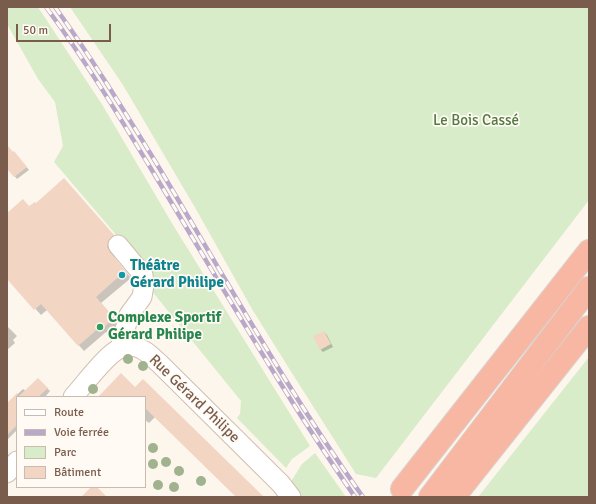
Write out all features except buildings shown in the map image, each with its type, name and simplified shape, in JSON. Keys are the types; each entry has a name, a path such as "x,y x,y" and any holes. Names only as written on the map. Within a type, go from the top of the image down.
{"highway":[{"path":"402,489 589,251"},
{"path":"430,497 589,288"},
{"path":"454,497 589,327"}],"street":[{"path":"74,396 110,355 120,348 129,315 142,297 144,285 143,275 118,245"},
{"name":"Rue Gérard Philipe","path":"120,348 129,346 137,347 159,363 281,484 291,497"},
{"path":"7,473 16,462"}],"green space":[{"path":"7,7 38,7 103,106 173,225 310,446 292,459 286,468 237,418 240,414 241,401 151,290 152,277 54,162 63,146 55,102 38,79 7,24"},
{"name":"Le Bois Cassé","path":"70,7 589,7 589,200 376,478 356,474 252,309 197,211 123,85"},
{"path":"589,357 589,497 478,497"},
{"path":"315,453 346,497 298,497 290,483 302,464"}],"railway":[{"path":"46,7 114,109 276,377 355,497"},
{"path":"55,7 119,103 308,415 363,497"}],"place":[{"name":"Théâtre Gérard Philipe","path":"122,275"},
{"name":"Complexe Sportif Gérard Philipe","path":"100,327"}]}
